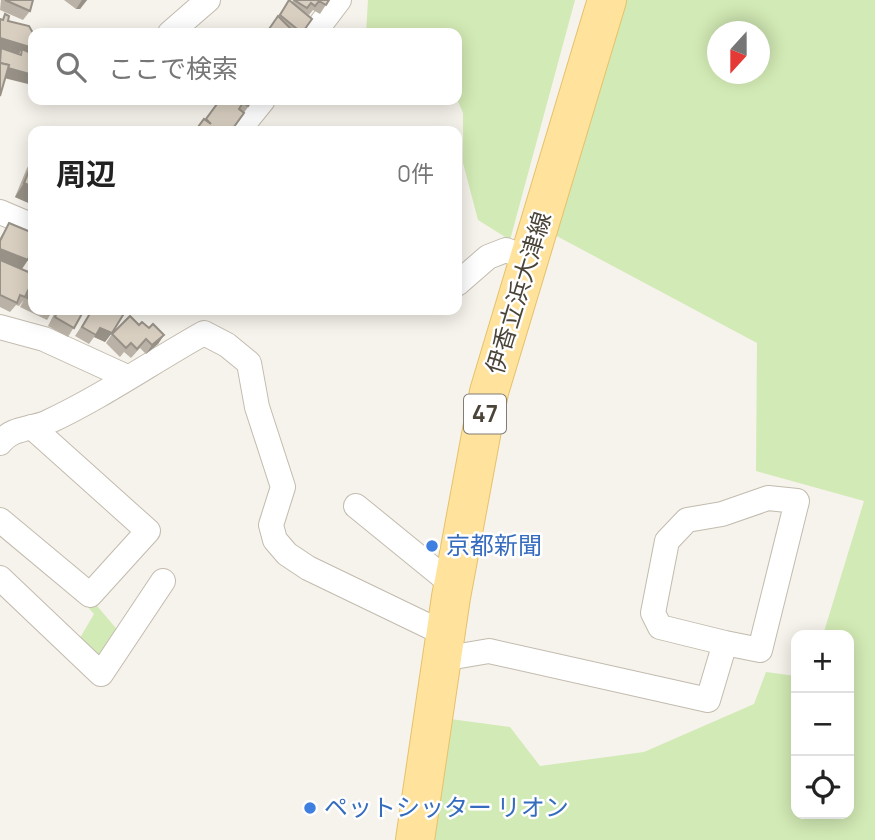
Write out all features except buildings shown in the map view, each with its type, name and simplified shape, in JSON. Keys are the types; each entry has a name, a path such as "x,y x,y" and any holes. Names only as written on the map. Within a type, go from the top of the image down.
{"main road":[{"name":"伊香立浜大津線","path":"415,840 453,585 489,392 607,0"}],"street":[{"path":"176,28 208,0"},
{"path":"318,28 339,0"},
{"path":"242,126 259,105"},
{"path":"0,212 28,224"},
{"path":"462,280 488,257 506,250 529,259"},
{"path":"0,327 44,339 127,377"},
{"path":"0,443 7,433 46,423 204,333 235,351 249,363 257,407 283,487 271,525 275,540 287,554 308,568 444,647 488,651 708,701 725,643"},
{"path":"0,520 90,595 148,531 32,427"},
{"path":"768,498 797,501 760,650 725,643 660,627 653,614 667,541 687,520 722,514 768,498"},
{"path":"356,506 453,585"},
{"path":"0,578 101,674 163,580"}],"green space":[{"path":"368,0 575,0 510,240 478,220 463,163 463,113 460,105 462,105 462,28 366,28"},
{"path":"621,0 875,0 875,840 427,840 443,718 510,727 540,766 644,752 754,704 766,672 791,675 791,819 854,819 854,630 825,630 864,501 756,471 757,343 551,233"},
{"path":"92,600 120,633 99,664 77,643 94,614 85,604"}],"place":[{"name":"京都新聞","path":"432,546"},
{"name":"ペットシッター リオン","path":"310,808"}]}
